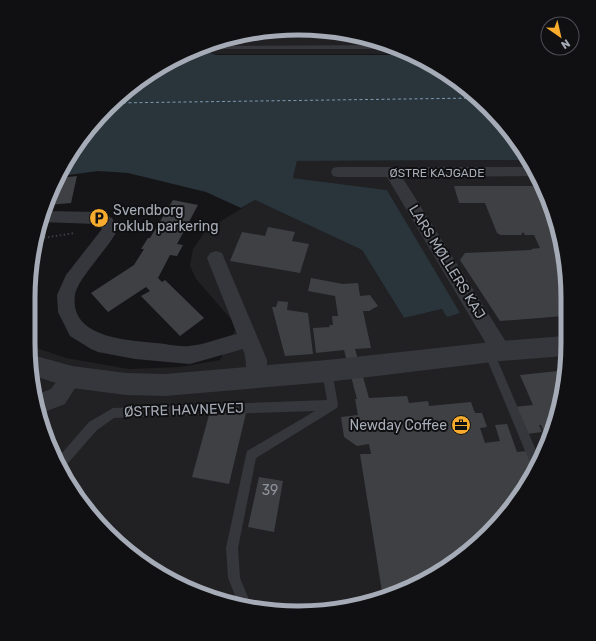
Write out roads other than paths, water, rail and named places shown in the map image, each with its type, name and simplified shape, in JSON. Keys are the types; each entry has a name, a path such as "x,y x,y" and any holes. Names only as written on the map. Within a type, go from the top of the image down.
{"street":[{"name":"ØSTRE KAJGADE","path":"338,172 529,172"},
{"name":"LARS MØLLERS KAJ","path":"393,173 399,186 495,352"},
{"path":"48,216 99,218 106,222 110,228 106,237 72,280 66,295 67,312 77,330 91,339 98,343 135,350 190,355 248,339"},
{"path":"216,258 257,360 257,378"},
{"name":"ØSTRE HAVNEVEJ","path":"36,366 72,377 126,384 165,385 257,378 495,352 561,346"},
{"path":"42,403 58,397 72,377"}],"lane":[{"path":"218,48 377,47"},
{"path":"495,352 534,458"},
{"path":"244,600 234,578 232,548 251,455 333,405 327,371"},
{"name":"ØSTRE HAVNEVEJ","path":"63,461 93,426 113,413 333,405"}],"place":[{"name":"Svendborg roklub parkering","path":"99,218"},
{"name":"Newday Coffee","path":"461,425"}]}
